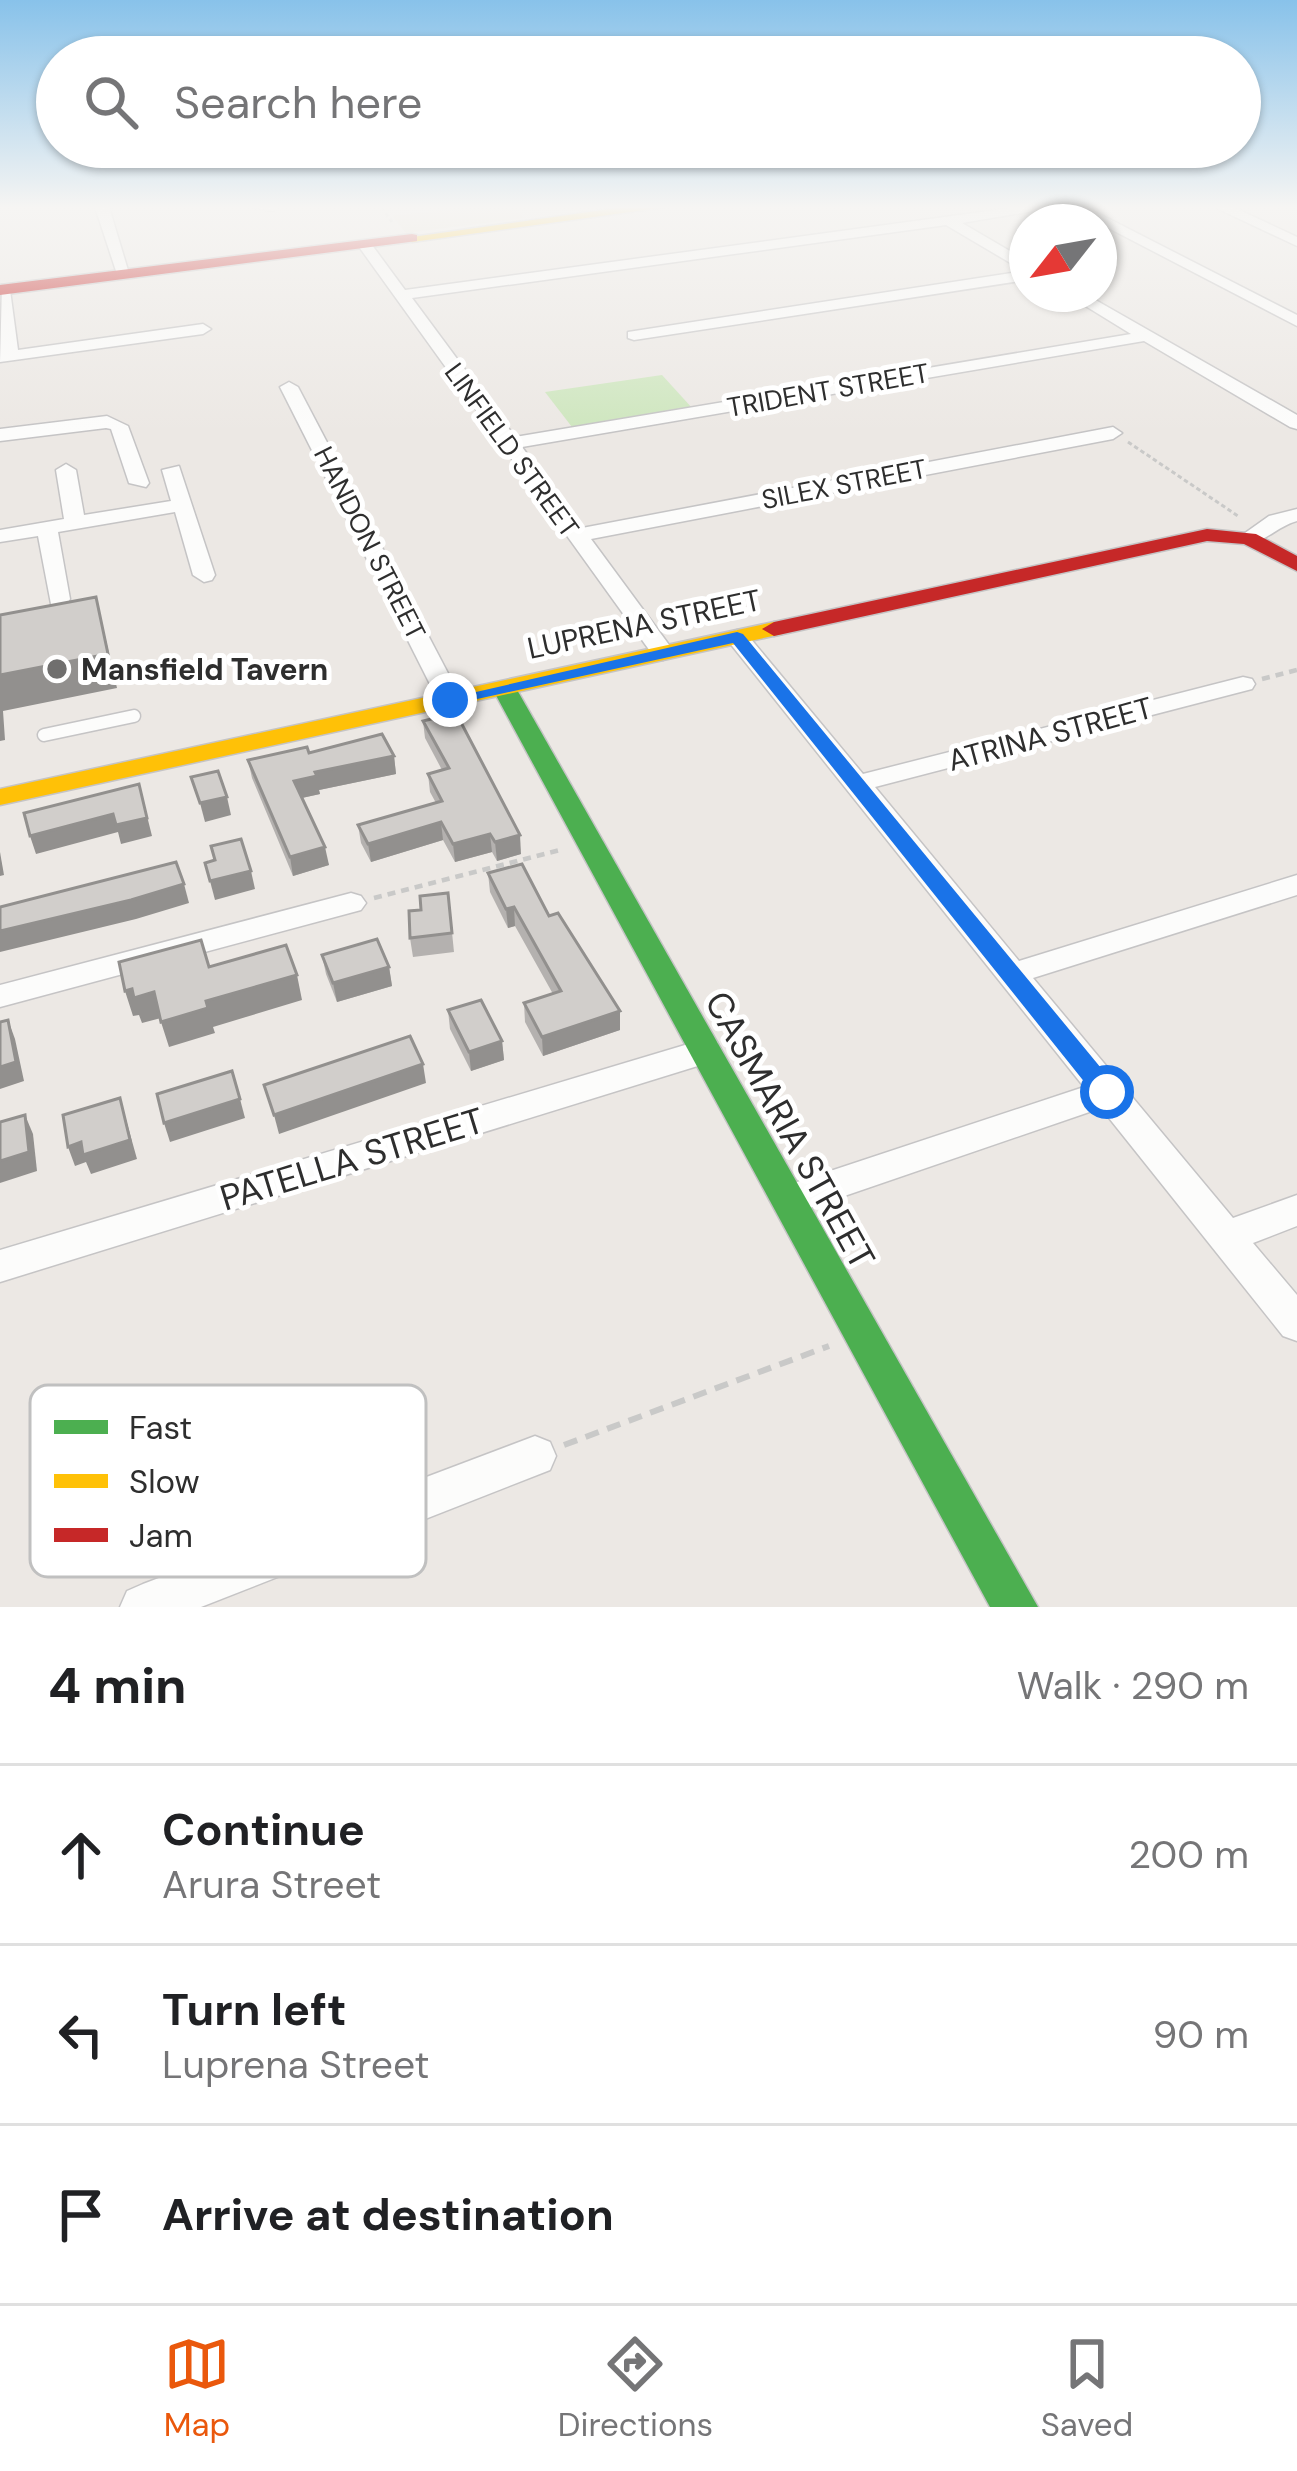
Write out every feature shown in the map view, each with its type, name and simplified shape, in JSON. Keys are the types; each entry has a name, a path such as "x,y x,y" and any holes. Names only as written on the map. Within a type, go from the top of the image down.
{"street":[{"path":"63,282 1,290 5,357 202,328"},
{"name":"LINFIELD STREET","path":"392,282 663,653"},
{"path":"402,295 498,282"},
{"path":"634,334 666,334 964,282"},
{"path":"1221,282 1297,321"},
{"path":"1106,312 1297,423"},
{"name":"TRIDENT STREET","path":"509,444 1148,336"},
{"name":"HANDON STREET","path":"290,387 450,700"},
{"path":"0,435 106,422 119,426 150,472 182,505 204,575"},
{"name":"SILEX STREET","path":"574,536 1113,433"},
{"path":"66,470 75,523"},
{"path":"0,536 182,505"},
{"name":"LUPRENA STREET","path":"0,797 1208,535 1250,530 1297,515"},
{"path":"47,528 59,599"},
{"path":"1250,530 1297,565"},
{"path":"737,637 1297,1324"},
{"name":"ATRINA STREET","path":"856,784 1243,684"},
{"name":"CASMARIA STREET","path":"504,688 1015,1607"},
{"path":"1011,974 1297,886"},
{"path":"0,996 351,903"},
{"name":"PATELLA STREET","path":"0,1267 705,1051"},
{"path":"789,1200 1107,1092"},
{"path":"1226,1238 1297,1210"},
{"path":"426,1498 535,1456"},
{"path":"143,1607 221,1577"}],"lane":[{"path":"44,735 134,716"}],"path":[{"path":"1113,433 1250,530"},
{"path":"1243,684 1297,670"},
{"path":"351,903 589,842"},
{"path":"535,1456 862,1333"}],"green space":[{"path":"662,375 693,409 572,427 545,392"}],"building":[{"path":"96,597 108,654 0,675 0,615"},
{"path":"456,713 520,835 495,842 490,834 453,844 441,822 368,844 358,825 442,801 428,774 449,768 423,721"},
{"path":"382,734 394,756 315,772 317,776 294,781 325,847 290,857 248,760 307,747 309,753"},
{"path":"218,771 227,797 200,803 191,777"},
{"path":"139,784 147,818 116,825 113,814 30,836 24,813"},
{"path":"241,839 251,871 210,881 205,863 215,860 211,846"},
{"path":"176,862 184,884 0,931 0,907"},
{"path":"522,864 549,916 558,913 620,1011 542,1037 524,1003 561,991 514,907 506,909 488,873"},
{"path":"448,893 452,933 410,938 409,911 421,910 420,896"},
{"path":"377,939 389,967 333,983 322,955"},
{"path":"201,940 209,967 286,945 297,975 206,1001 208,1008 161,1022 154,992 134,998 132,989 125,991 119,962"},
{"path":"481,1000 502,1041 469,1052 448,1010"},
{"path":"8,1020 16,1062 0,1067 0,1022"},
{"path":"410,1036 423,1064 274,1115 264,1085"},
{"path":"232,1071 240,1099 164,1123 157,1094"},
{"path":"120,1098 130,1140 83,1155 81,1142 68,1147 63,1115"},
{"path":"25,1115 29,1152 0,1161 0,1122"}],"traffic: fast":[{"path":"504,688 1015,1607"}],"traffic: slow":[{"path":"0,797 774,629"}],"traffic: jam":[{"path":"0,290 63,282"},
{"path":"774,629 1207,535 1249,538 1297,565"}],"place":[{"name":"Mansfield Tavern","path":"57,669"}],"route":[{"path":"450,700 737,637 1107,1092"}]}
